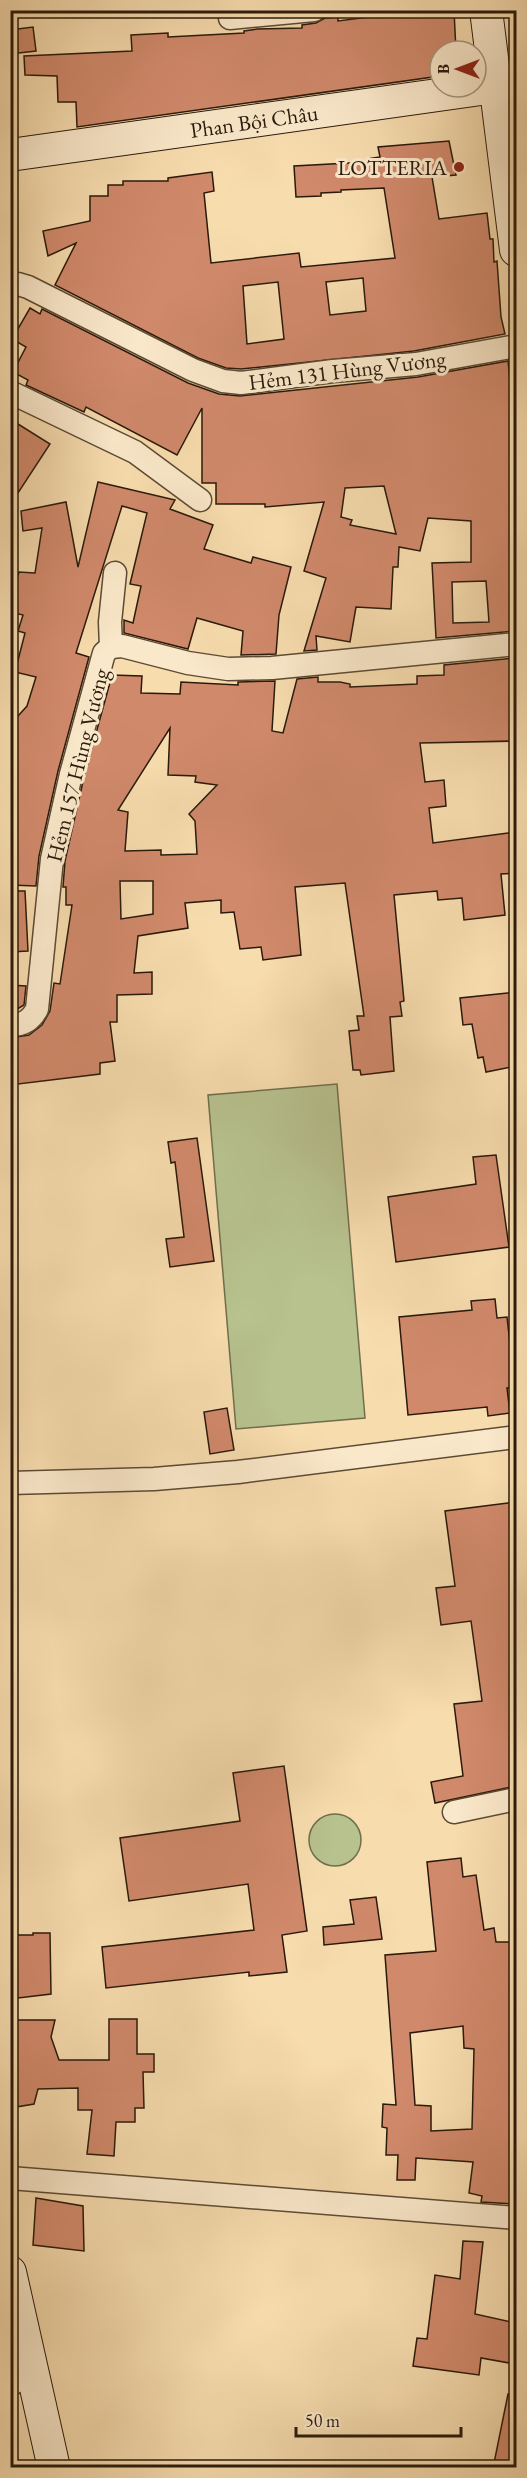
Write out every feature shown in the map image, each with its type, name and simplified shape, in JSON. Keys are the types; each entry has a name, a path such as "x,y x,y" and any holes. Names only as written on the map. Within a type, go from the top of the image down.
{"street":[{"path":"230,18 314,10"},
{"path":"486,10 507,85 516,250"},
{"name":"Phan Bội Châu","path":"10,155 507,85"},
{"name":"Hẻm 131 Hùng Vương","path":"14,285 193,370 224,381 241,383 333,371 416,364 516,346"},
{"path":"10,392 135,452 200,500"},
{"path":"111,647 110,622 115,573"},
{"name":"Hẻm 157 Hùng Vương","path":"10,1024 26,1022 33,1017 37,1009 52,859 60,818 105,653 111,647 122,646 188,663 228,669 272,668 516,644"},
{"path":"10,1483 154,1479 238,1472 516,1437"},
{"path":"454,1812 516,1799"},
{"path":"10,2178 516,2218"},
{"path":"10,2272 22,2379 54,2468"}],"green space":[{"path":"337,1084 365,1418 236,1429 208,1095"},
{"path":"330,1814 340,1814 349,1818 357,1826 361,1840 357,1854 349,1862 340,1866 330,1866 321,1862 313,1854 309,1845 309,1835 313,1826 321,1818"}],"building":[{"path":"424,10 454,10 455,39 428,39 428,78 77,127 76,102 58,102 57,76 25,75 24,56 132,51 131,35 168,33 168,37 244,33 244,31 257,29 302,28 302,25 316,23 325,18 338,17 338,21"},
{"path":"33,27 36,51 10,54 10,30"},
{"path":"449,141 456,175 432,177 439,219 487,213 490,239 493,239 494,262 497,261 501,317 505,334 414,351 241,369 226,368 198,358 55,285 76,243 48,256 43,231 90,221 90,196 108,196 108,185 123,185 123,181 168,181 168,178 212,172 214,191 204,193 211,263 299,253 301,267 395,258 384,188 341,190 341,192 321,193 321,196 296,197 294,166 367,162 367,159 380,157 378,147","holes":["363,278 366,311 330,315 326,282","278,282 284,339 247,344 243,286"]},
{"path":"30,308 40,314 42,309 188,383 219,394 240,396 418,377 508,361 514,419 516,419 516,631 436,638 432,563 471,562 471,521 428,518 420,551 399,547 398,567 393,567 391,609 356,607 350,642 316,636 317,650 304,651 326,578 304,571 324,502 265,507 265,504 216,504 216,483 202,483 202,408 177,455 86,407 84,412 26,385 28,380 13,372 26,347 12,339","holes":["384,486 396,534 350,525 352,520 341,517 345,488","486,581 489,622 453,623 452,582"]},
{"path":"10,419 50,444 18,493 17,486 10,496"},
{"path":"98,482 175,500 170,509 213,525 204,549 251,563 253,557 291,567 279,615 276,654 241,655 243,631 197,618 188,649 124,633 124,620 133,623 141,586 130,584 147,513 122,506 76,653 89,657 58,771 39,856 36,886 10,885 10,715 18,716 27,706 36,677 15,672 25,633 18,631 23,615 10,612 10,602 19,572 35,573 42,528 23,531 21,511 66,502 78,567"},
{"path":"516,658 516,741 420,743 425,782 444,780 446,806 429,808 433,843 516,832 516,873 501,874 505,915 464,920 462,898 438,900 437,891 394,895 404,1001 400,1002 402,1016 390,1017 394,1071 361,1075 360,1070 353,1070 349,1031 359,1030 357,1016 364,1016 345,883 295,887 301,955 263,960 261,947 240,949 234,912 221,913 221,900 185,903 188,928 138,936 134,973 152,972 152,994 117,995 117,1022 110,1022 115,1061 100,1063 100,1074 10,1085 10,1038 29,1035 42,1025 50,1011 54,983 60,984 72,905 66,905 66,887 63,887 65,861 84,777 112,675 142,676 141,693 180,694 181,682 238,685 238,682 275,681 272,731 283,733 297,679 318,677 318,682 340,682 350,684 350,687 417,684 417,676 444,675 444,665","holes":["170,728 168,775 196,776 195,782 217,785 189,814 195,821 197,854 161,855 161,850 125,851 128,812 118,810","120,881 153,881 153,914 121,919"]},
{"path":"10,891 25,891 28,951 10,952"},
{"path":"10,985 26,986 24,1005 14,1011 10,1011"},
{"path":"516,992 516,1066 486,1072 483,1057 478,1058 472,1024 463,1025 460,998"},
{"path":"197,1138 214,1261 170,1267 166,1239 184,1237 175,1162 171,1163 168,1142"},
{"path":"496,1155 509,1247 396,1262 388,1197 476,1184 473,1157"},
{"path":"495,1299 497,1318 507,1317 515,1388 507,1388 510,1413 488,1416 487,1407 408,1415 399,1317 472,1310 471,1301"},
{"path":"227,1408 234,1450 210,1454 204,1412"},
{"path":"516,1502 516,1786 435,1803 431,1782 463,1776 454,1704 482,1701 471,1621 441,1625 436,1588 455,1586 445,1511"},
{"path":"284,1766 307,1931 282,1935 287,1972 249,1976 249,1972 106,1988 102,1947 254,1930 248,1884 129,1901 120,1838 240,1821 233,1773"},
{"path":"461,1858 463,1877 476,1875 484,1930 494,1928 496,1942 516,1942 516,2204 481,2202 482,2196 469,2193 473,2162 416,2158 415,2180 397,2180 398,2155 386,2155 387,2128 382,2127 383,2104 396,2105 385,1955 436,1951 427,1862","holes":["463,2026 464,2048 474,2049 472,2129 431,2131 431,2106 415,2105 410,2033"]},
{"path":"376,1897 382,1939 324,1945 323,1927 354,1924 350,1900"},
{"path":"33,1933 50,1933 51,1994 10,1999 10,1935 33,1935"},
{"path":"109,2019 137,2019 137,2054 154,2054 154,2072 143,2072 144,2108 135,2108 135,2122 116,2122 114,2156 87,2154 92,2110 78,2110 78,2088 38,2089 34,2104 10,2108 10,2020 55,2020 51,2037 59,2060 109,2060"},
{"path":"36,2198 83,2206 84,2251 33,2245"},
{"path":"463,2241 483,2242 475,2314 516,2323 515,2364 481,2358 479,2375 413,2366 417,2338 427,2339 435,2275 460,2279"},
{"path":"508,2394 516,2394 516,2468 493,2468"}],"place":[{"name":"LOTTERIA","path":"459,167"}]}
